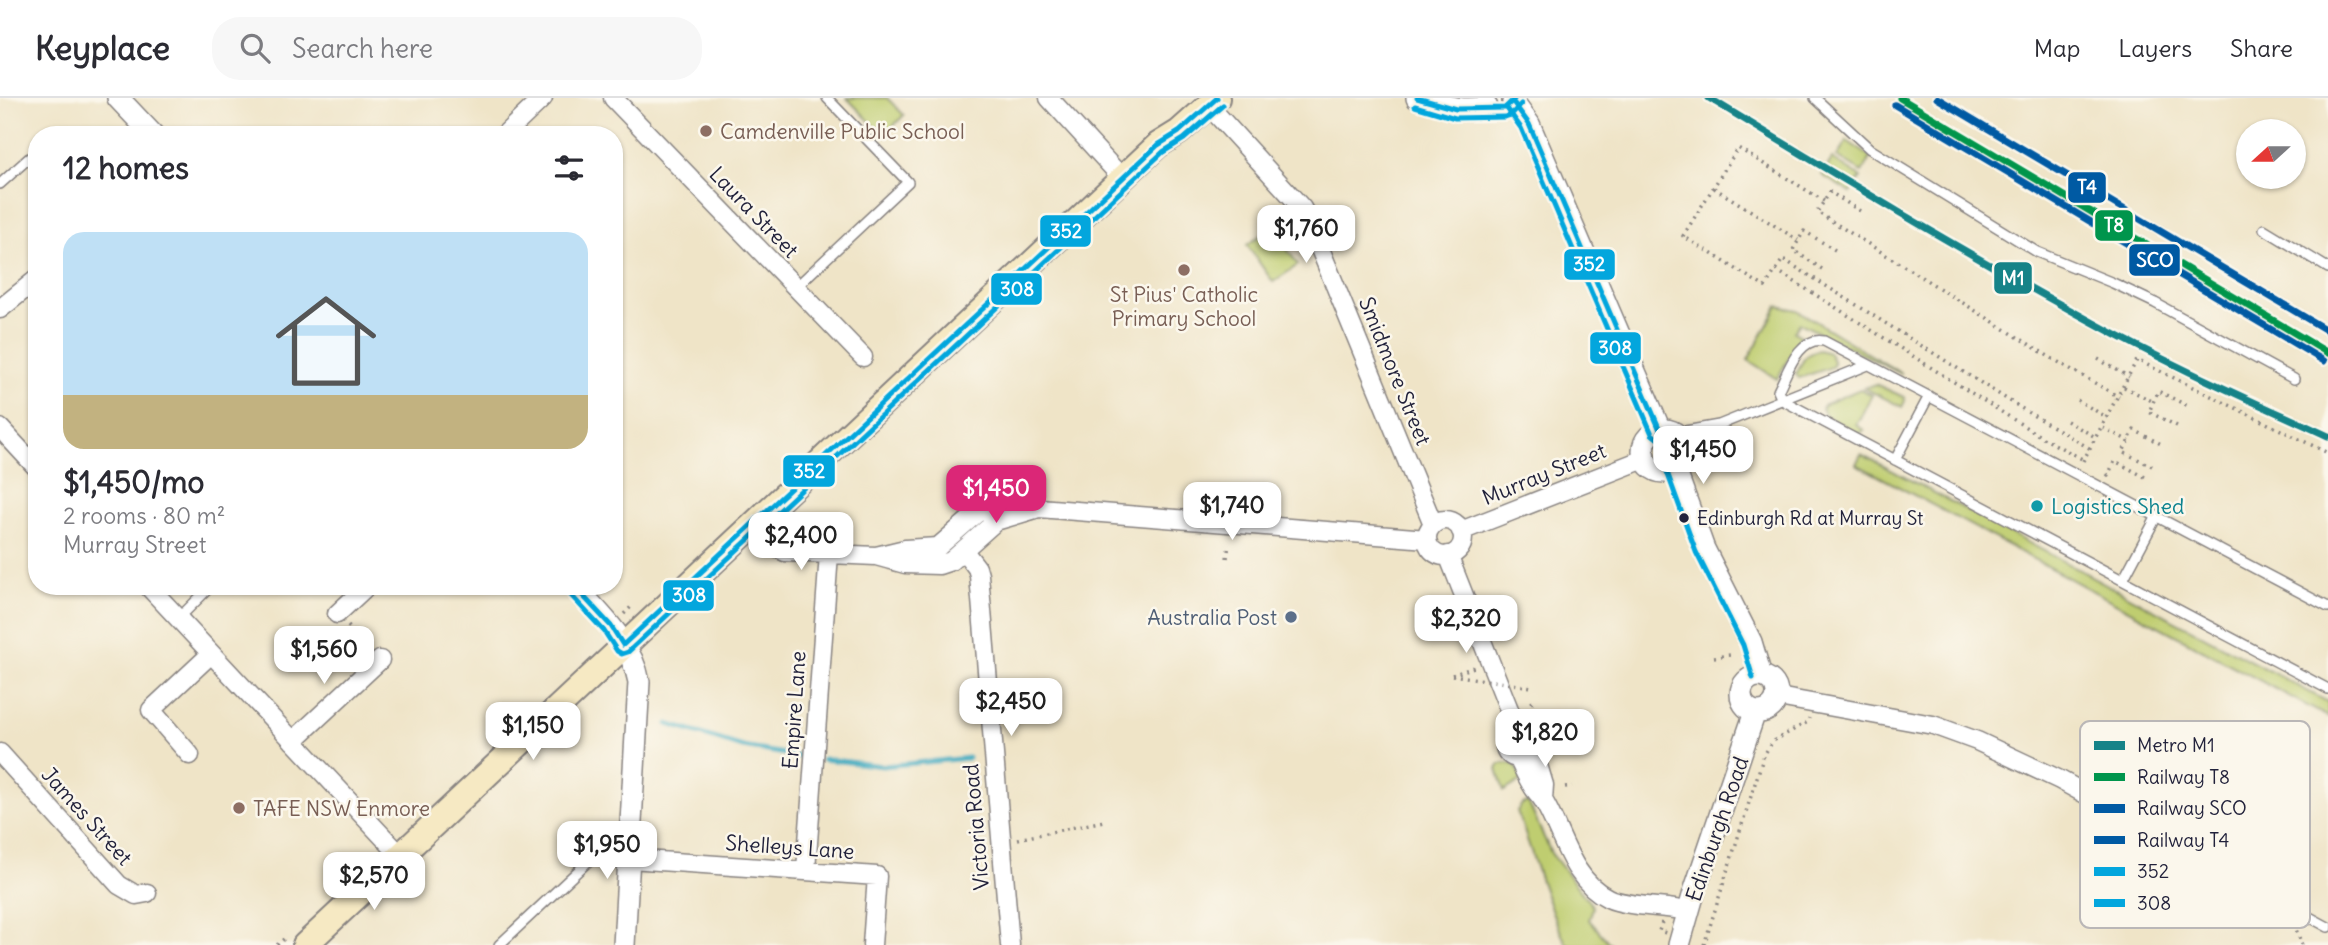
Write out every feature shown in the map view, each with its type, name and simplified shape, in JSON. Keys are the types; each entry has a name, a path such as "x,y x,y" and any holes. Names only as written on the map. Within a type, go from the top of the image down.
{"main road":[{"path":"305,945 1123,179 1165,139 1173,125 1209,101"}],"street":[{"path":"118,98 144,126"},
{"path":"513,126 543,98"},
{"name":"Laura Street","path":"614,98 863,357"},
{"path":"1049,98 1123,179"},
{"path":"1425,99 1467,110 1483,102 1499,109 1514,100 1529,124 1667,432"},
{"name":"Smidmore Street","path":"1209,101 1307,217 1430,532"},
{"path":"0,309 28,286"},
{"path":"1,432 28,459"},
{"path":"1679,462 1668,471 1654,469 1644,459 1645,441 1654,432 1667,432 1683,442 1679,462 1704,550 1746,632 1761,676"},
{"name":"Murray Street","path":"1461,531 1644,459"},
{"path":"876,556 905,549 933,549 976,514 992,505 1009,503 1039,508 1430,532"},
{"path":"754,525 779,550 876,556 905,564 939,565 951,561 964,551 996,521 1039,508"},
{"path":"1443,520 1449,520 1459,526 1462,543 1454,553 1437,554 1429,545 1430,532 1443,520"},
{"name":"Victoria Road","path":"964,551 979,575 1010,945"},
{"name":"Empire Lane","path":"806,870 829,554"},
{"path":"1448,555 1511,717 1527,738 1544,785 1543,800"},
{"path":"156,595 401,856"},
{"path":"337,614 357,595"},
{"path":"582,595 611,626 635,666 639,682 624,945"},
{"path":"190,755 151,710 211,654"},
{"path":"293,741 380,660"},
{"path":"1761,676 1767,677 1776,685 1778,697 1776,703 1767,711 1755,712 1745,706 1741,688 1749,678 1761,676"},
{"path":"1778,697 1933,725 1977,741 2080,791"},
{"name":"Edinburgh Road","path":"1679,945 1755,712"},
{"path":"1527,738 1513,733 1505,743 1507,751 1518,758 1534,789 1543,800 1564,848 1591,886 1607,898 1621,902 1667,906 1688,911"},
{"name":"James Street","path":"0,753 119,885 136,895 147,893"},
{"name":"Shelleys Lane","path":"630,859 877,876 872,945"}],"lane":[{"path":"795,288 908,182 827,98"},
{"path":"1815,98 1870,149 2036,252 2155,303 2294,379"},
{"path":"0,184 28,159"},
{"path":"2264,229 2328,268"},
{"path":"2328,607 1824,341 1811,341 1801,348 1778,391 1782,400 2328,689"},
{"path":"1667,432 1719,425 1868,365"},
{"path":"1895,460 1928,396"},
{"path":"1679,462 1719,425"},
{"path":"2123,580 2157,516"},
{"path":"178,618 202,595"},
{"path":"499,945 632,820"},
{"path":"2310,917 2328,927"}],"path":[{"path":"1824,201 1738,148 1683,236 1765,287 1783,259 2047,425 2091,449"},
{"path":"1713,187 1798,240"},
{"path":"1860,211 1830,192 1817,212 2048,356 2119,397"},
{"path":"1822,269 1793,250 1804,231 1835,250"},
{"path":"1776,270 2091,466"},
{"path":"2098,359 2129,377"},
{"path":"2077,474 2137,360 2328,453"},
{"path":"2124,387 2154,402"},
{"path":"2177,426 2149,412 2158,391 2188,406"},
{"path":"2077,400 2108,418"},
{"path":"2067,421 2097,438"},
{"path":"2103,428 2129,441"},
{"path":"2152,466 2123,452 2134,430 2164,445"},
{"path":"2100,470 2108,475 2115,461 2146,477"},
{"path":"1227,558 1229,545"},
{"path":"624,614 631,607"},
{"path":"337,614 380,660"},
{"path":"1714,657 1730,655"},
{"path":"1474,667 1452,675 1532,687"},
{"path":"1531,703 1537,700"},
{"path":"1704,945 1764,755 1773,741 1808,722 1812,703"},
{"path":"1565,787 1572,786"},
{"path":"1018,839 1104,821"},
{"path":"2296,928 2302,945"}],"green space":[{"path":"847,98 887,98 904,115 884,136"},
{"path":"1847,141 1871,157 1862,172 1837,157"},
{"path":"1832,159 1861,177 1851,193 1822,175"},
{"path":"1272,227 1298,265 1273,282 1247,245"},
{"path":"1778,306 1797,310 1902,374 1800,323 1794,332 1801,336 1777,379 1748,360"},
{"path":"1819,350 1829,353 1834,363 1832,367 1799,378 1796,374 1804,359"},
{"path":"1875,384 1904,397 1902,407 1864,388"},
{"path":"1860,389 1872,395 1856,425 1864,430 1859,434 1826,417 1822,408 1825,404"},
{"path":"1861,454 2328,702 2328,717 1856,464"},
{"path":"1500,764 1515,765 1522,780 1504,791 1497,769"},
{"path":"1528,802 1551,853 1593,907 1589,920 1611,945 1567,945 1546,896 1517,811 1522,804"}],"waterway":[{"path":"668,724 743,747 803,757"},
{"path":"823,759 883,766 968,758"}],"metro line":[{"name":"M1","path":"1709,98 1948,241 2094,323 2181,368 2328,436"}],"rail line":[{"name":"T8","path":"1900,98 2328,353"},
{"name":"T4","path":"1937,98 2328,331"},
{"name":"SCO","path":"1895,105 2324,361"}],"transit line":[{"name":"352","path":"623,645 1158,145 1179,132 1217,98"},
{"name":"352","path":"1417,98 1456,109 1505,108 1515,98"},
{"name":"352","path":"1513,102 1529,124 1660,430"},
{"name":"308","path":"1415,106 1455,118 1505,117 1511,115 1521,104"},
{"name":"308","path":"571,595 604,631 617,651 622,654 628,652 1163,152 1184,139 1223,105"},
{"name":"308","path":"1506,107 1521,128 1652,434 1670,441 1673,445 1674,453 1667,472 1696,552 1743,645 1753,678"},
{"name":"352","path":"582,595 611,626 623,645"}],"place":[{"name":"Camdenville Public School","path":"706,131"},
{"name":"St Pius' Catholic Primary School","path":"1184,270"},
{"name":"Logistics Shed","path":"2037,506"},
{"name":"Edinburgh Rd at Murray St","path":"1684,518"},
{"name":"Australia Post","path":"1291,617"},
{"name":"TAFE NSW Enmore","path":"239,808"}]}
